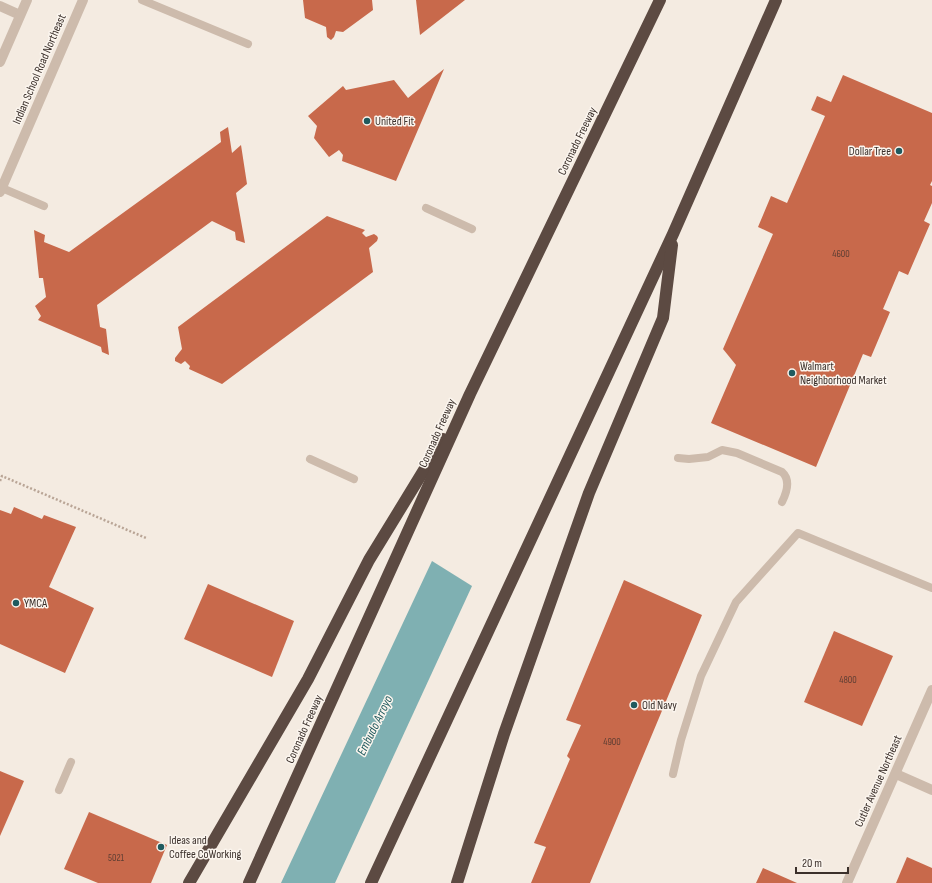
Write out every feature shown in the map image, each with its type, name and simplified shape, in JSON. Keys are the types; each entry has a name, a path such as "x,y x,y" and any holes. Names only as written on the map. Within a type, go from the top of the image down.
{"highway":[{"name":"Coronado Freeway","path":"249,883 470,394 660,0"},
{"path":"371,883 673,234 776,0"},
{"path":"457,883 504,734 589,493 663,318 673,234"},
{"path":"189,883 308,678 369,560 470,394"}],"street":[{"path":"0,62 27,0"},
{"name":"Indian School Road Northeast","path":"1,190 83,0"},
{"path":"0,6 20,15"},
{"name":"Cutler Avenue Northeast","path":"847,883 932,690"},
{"path":"896,774 932,790"}],"lane":[{"path":"142,0 248,44"},
{"path":"1,190 44,206"},
{"path":"426,208 472,229"},
{"path":"678,458 689,459 708,457 722,450 737,453 782,472 785,474 788,486 782,502"},
{"path":"310,459 354,479"},
{"path":"673,774 701,676 736,602 798,533 932,588"},
{"path":"59,790 71,762"}],"path":[{"path":"0,481 2,476 146,538"}],"water":[{"name":"Embudo Arroyo","path":"432,561 472,586 335,883 281,883"}],"building":[{"path":"303,0 372,0 373,10 343,32 336,31 331,40 327,37 326,27 305,18"},
{"path":"416,0 465,0 420,35"},
{"name":"United Fit","path":"444,69 396,181 342,161 343,155 339,150 329,157 314,138 317,126 308,116 343,86 346,90 394,80 408,98"},
{"path":"843,75 932,113 932,181 930,185 932,186 932,203 924,221 930,224 908,275 899,271 883,309 890,312 871,357 863,354 816,467 711,423 736,365 723,349 773,234 758,227 771,196 787,203 825,116 811,110 817,96 831,102"},
{"path":"228,127 232,153 241,145 247,184 236,193 245,243 236,240 235,232 212,221 97,305 100,327 106,329 109,355 102,352 101,347 38,320 41,316 35,306 46,297 43,278 39,278 34,230 45,235 44,242 69,252 221,142 220,132"},
{"path":"327,216 365,230 362,233 366,237 374,234 377,236 377,241 369,248 373,272 222,384 189,369 190,366 185,361 181,364 175,361 175,358 182,349 178,327"},
{"path":"14,507 42,519 44,515 76,527 49,587 94,608 65,673 0,644 0,510 11,514"},
{"path":"624,580 702,615 590,883 531,883 546,847 534,843 570,759 567,756 581,725 566,720"},
{"path":"208,584 294,621 272,677 184,639"},
{"path":"834,631 893,656 862,726 804,702"},
{"path":"0,771 24,781 0,836"},
{"path":"89,812 167,845 151,883 98,883 64,869"},
{"path":"907,857 932,868 932,883 896,883"},
{"path":"763,868 797,883 756,883"}],"place":[{"name":"United Fit","path":"367,121"},
{"name":"Dollar Tree","path":"899,151"},
{"name":"Walmart Neighborhood Market","path":"792,373"},
{"name":"YMCA","path":"16,603"},
{"name":"Old Navy","path":"634,705"},
{"name":"Ideas and Coffee CoWorking","path":"161,847"}]}
